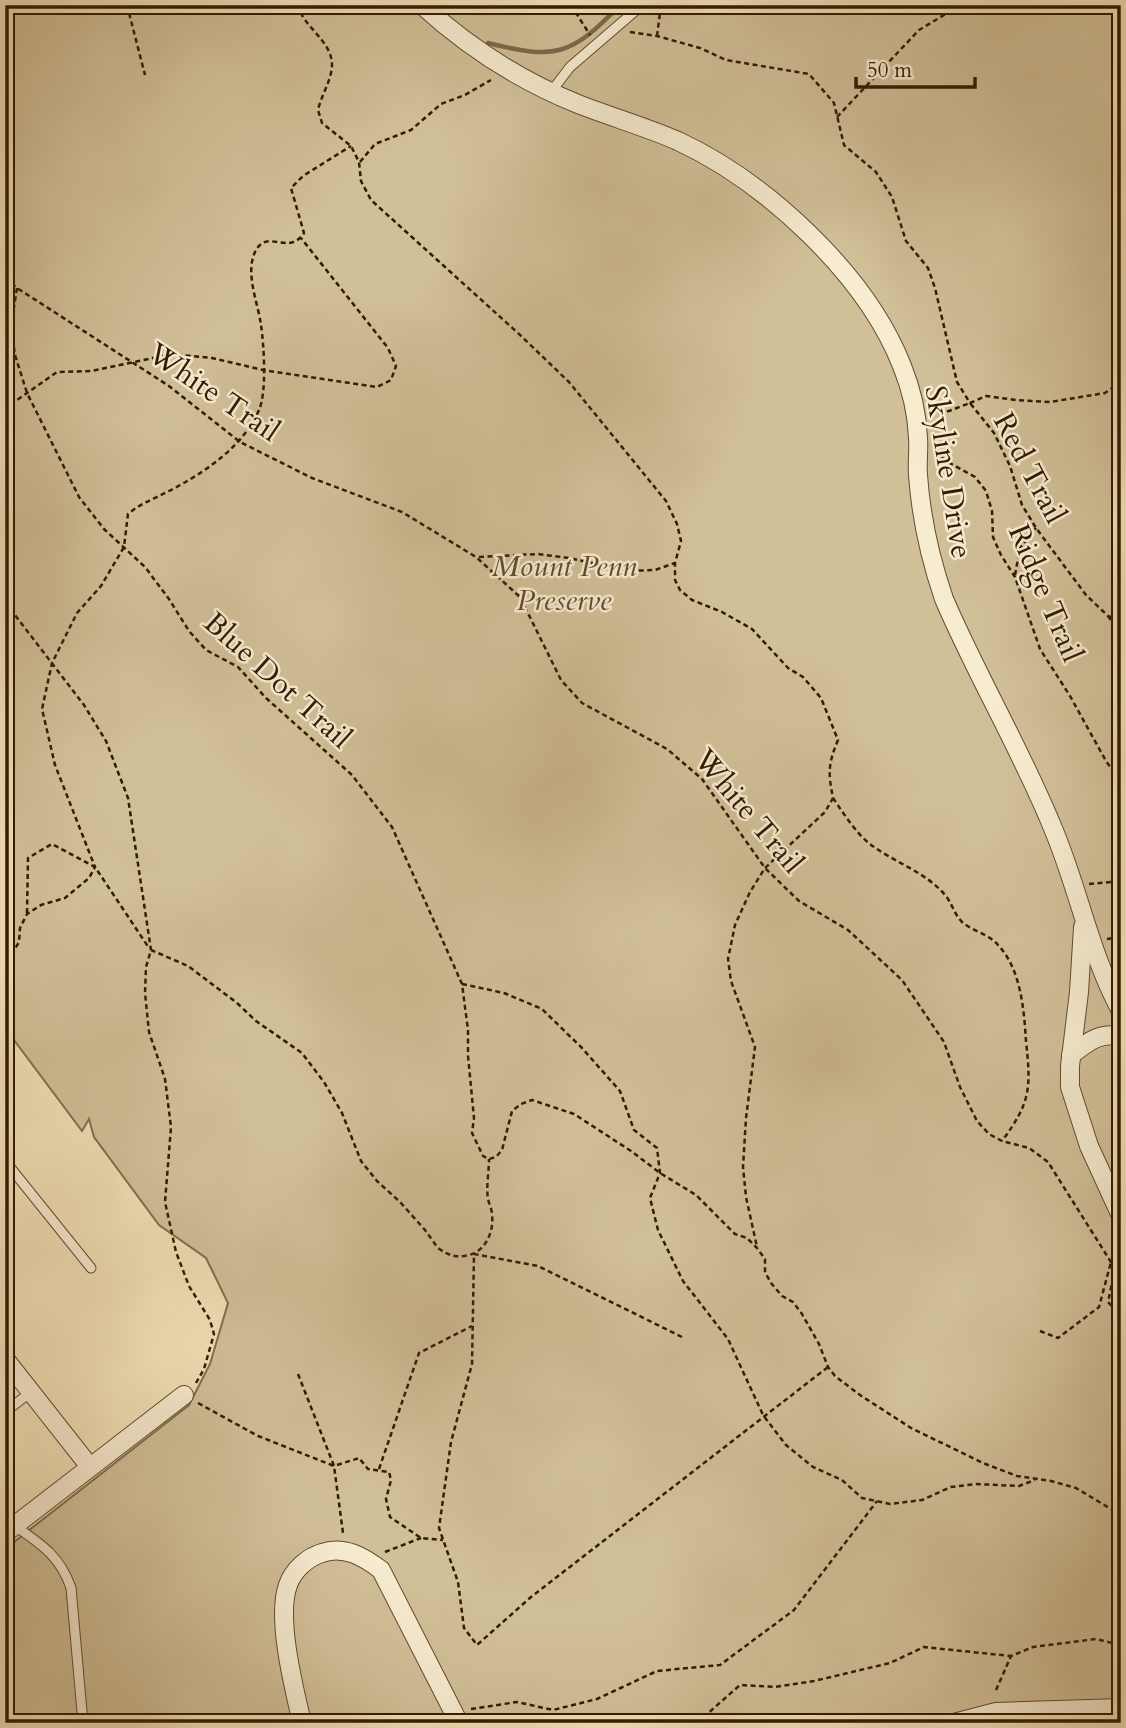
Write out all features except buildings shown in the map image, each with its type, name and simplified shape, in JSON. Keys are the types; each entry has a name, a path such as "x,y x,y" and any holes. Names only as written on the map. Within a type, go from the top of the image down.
{"street":[{"name":"Skyline Drive","path":"422,5 490,59 551,92 676,141 709,157 771,200 791,218 844,272 877,316 903,366 915,414 924,528 940,589 962,641 1040,798 1063,854 1083,920 1112,995 1121,1010"},
{"name":"Skyline Drive","path":"1083,920 1070,1087 1089,1146 1121,1216"},
{"path":"1071,1055 1096,1037 1106,1034 1121,1036"},
{"path":"5,1359 90,1467"},
{"path":"10,1529 184,1395"},
{"path":"302,1723 293,1683 284,1605 288,1584 299,1567 314,1555 330,1550 348,1551 381,1570 456,1718"},
{"path":"954,1723 996,1712 1121,1708"}],"lane":[{"path":"551,92 570,67 642,5"},
{"path":"5,1161 91,1268"},
{"path":"5,1412 32,1392"},
{"path":"10,1529 47,1549 65,1570 71,1588 83,1723"}],"path":[{"path":"298,5 310,29 323,40 332,57 332,71 318,110 322,123 351,146 359,162 361,181 371,200 569,382 666,501 677,524 681,541 675,563 675,580 680,590 692,600 722,612 752,629 788,668 803,677 821,698 838,740 828,772 833,798 856,830 869,843 946,896 953,911 964,924 998,944 1013,970 1024,1010 1030,1086 1017,1121 1002,1141"},
{"path":"571,5 587,32"},
{"path":"657,36 661,5"},
{"path":"837,117 919,30 950,12 950,5"},
{"path":"127,6 145,75"},
{"path":"609,34 634,32 657,36 700,48 726,60 809,74 834,103 844,145 876,172 892,197 906,241 928,268 957,382 970,403 986,396 1050,402 1105,393 1112,388 1121,364"},
{"path":"359,162 375,144 411,130 441,104 494,78"},
{"path":"351,146 303,176 291,188 304,233 298,241 289,244 273,240 261,245 255,253 251,274 259,307 264,349 260,408 240,442 170,491 142,503 128,514 124,547 101,586 77,613 52,663 42,709 55,765 95,867 151,950 188,966 256,1021 302,1053 324,1082 342,1113 361,1161 438,1248 457,1257 474,1254 538,1266 682,1337"},
{"path":"5,411 57,373 91,371 181,355 377,387 391,380 396,366 388,348 300,238"},
{"name":"White Trail","path":"5,278 170,386 240,442 312,478 402,512 476,557 520,597 561,680 582,703 667,749 702,779 765,868 799,901 848,930 901,980 944,1042 960,1087 977,1121 989,1134 1002,1141 1029,1148 1048,1163 1121,1278"},
{"name":"Blue Dot Trail","path":"17,288 11,326 15,355 27,393 79,497 104,529 145,567 189,631 206,650 238,667 266,698 352,775 392,827 463,984 473,1107 472,1133 483,1156 489,1159"},
{"name":"Red Trail","path":"915,414 949,411 970,403 994,433 1010,466 1022,505 1036,528 1086,595 1108,616 1121,621"},
{"name":"Ridge Trail","path":"918,439 948,462 975,477 986,491 992,511 993,537 1000,555 1015,577 1040,649 1121,782"},
{"path":"1015,577 1020,548 1036,528"},
{"path":"476,557 538,554 628,571 654,570 675,563"},
{"path":"5,602 84,705 106,741 128,798 151,950 146,967 145,993 149,1032 165,1079 171,1126 164,1202 176,1252 189,1286 211,1320 214,1334 204,1369 197,1382 184,1395 258,1436 334,1466 359,1458 368,1469 389,1472 391,1480 386,1499 390,1517 421,1538"},
{"path":"1108,616 1121,635"},
{"path":"757,1248 743,1167 755,1047 731,981 729,959 735,925 765,868 825,811 833,798"},
{"path":"5,1012 12,972 8,961 19,942 20,928 27,914 28,858 52,844 95,867"},
{"path":"27,914 41,905 65,898 89,878 95,867"},
{"path":"1073,885 1121,881"},
{"path":"463,984 504,993 542,1009 582,1048 620,1091 635,1130 657,1148 660,1173 650,1198 658,1230 683,1282 728,1339 764,1415 786,1445 813,1467 842,1480 862,1498 890,1504 922,1500 951,1487 976,1484 1019,1486 1038,1479"},
{"path":"828,1367 531,1597 477,1645 464,1628 458,1583 439,1528 452,1442 472,1364 474,1254 485,1245 491,1231 489,1159 496,1157 502,1150 512,1111 532,1100 574,1114 696,1195 735,1234 747,1238 765,1259 765,1272 782,1296 793,1302 802,1314 828,1367 835,1376 860,1395 911,1428 983,1463 1017,1476 1076,1488 1121,1515"},
{"path":"1040,1331 1058,1338 1099,1307 1111,1262"},
{"path":"1115,1269 1108,1302 1121,1316"},
{"path":"379,1470 419,1353 472,1326"},
{"path":"298,1374 334,1466 341,1527 348,1551"},
{"path":"456,1718 517,1702 553,1710 597,1699 657,1671 720,1665 794,1610 877,1502"},
{"path":"366,1559 421,1538 443,1540"},
{"path":"696,1723 740,1685 775,1687 814,1681 890,1663 924,1647 1011,1656 1033,1647 1096,1639 1121,1645"},
{"path":"996,1690 1011,1656"}],"green space":[{"name":"Mount Penn Preserve","path":"5,5 1121,5 1121,1723 5,1723 5,1549 189,1405 210,1364 228,1303 206,1258 159,1225 94,1137 89,1119 82,1131 5,1028"}],"waterway":[{"path":"488,43 530,51 561,50 588,35 620,5"}]}
